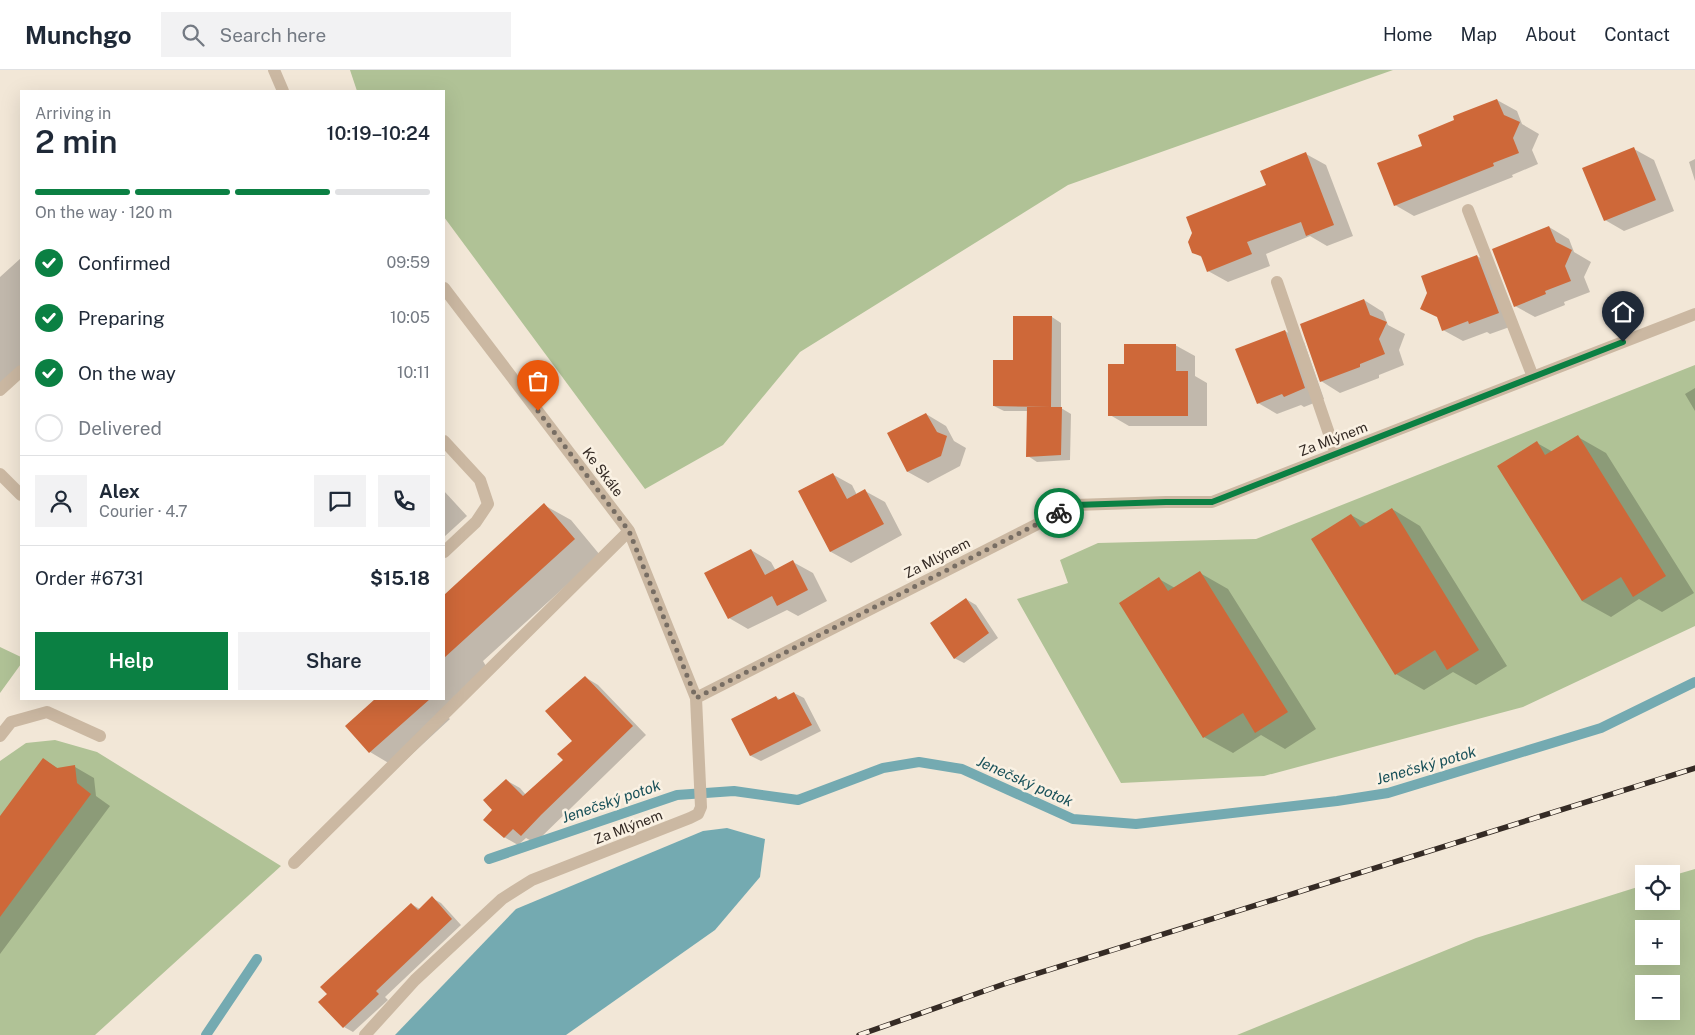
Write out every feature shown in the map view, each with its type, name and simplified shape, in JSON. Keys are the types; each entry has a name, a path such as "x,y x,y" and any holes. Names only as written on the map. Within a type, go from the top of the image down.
{"street":[{"path":"274,70 283,90"},
{"path":"1468,210 1533,377"},
{"path":"1277,282 1336,454"},
{"name":"Ke Skále","path":"445,289 629,531 696,698"},
{"name":"Za Mlýnem","path":"365,1035 415,980 502,899 532,880 698,814 701,807 701,776 696,698 1075,505 1212,502 1695,314"},
{"path":"0,390 20,372"},
{"path":"445,442 480,480 488,504 476,522 445,551"},
{"path":"0,474 20,494"},
{"path":"294,863 629,531"},
{"path":"0,736 11,722 47,712 100,736"}],"green space":[{"path":"350,70 1393,70 1068,185 800,352 723,445 645,489 445,218 445,90 357,90"},
{"path":"1695,365 1695,626 1523,707 1264,776 1121,783 1017,599 1068,583 1060,560 1098,543 1256,539"},
{"path":"0,647 20,657 20,665 0,693"},
{"path":"55,740 97,752 281,866 95,1035 0,1035 0,761 26,743"},
{"path":"1695,869 1695,1035 1237,1035 1476,938 1635,888 1635,910 1680,910 1680,873"}],"water":[{"path":"727,828 765,839 760,877 715,930 566,1035 395,1035 516,909 703,831"}],"building":[{"path":"1497,99 1504,115 1520,122 1513,138 1519,153 1493,163 1494,166 1394,206 1377,163 1422,146 1418,135 1454,120 1453,116"},
{"path":"1634,147 1656,200 1604,221 1582,168"},
{"path":"1306,152 1334,225 1306,236 1301,222 1247,242 1252,254 1207,272 1201,256 1192,253 1188,242 1192,233 1186,217 1266,185 1260,171"},
{"path":"1549,226 1556,242 1572,250 1565,266 1571,281 1545,291 1546,294 1514,307 1492,249"},
{"path":"1477,255 1499,313 1469,324 1468,321 1442,331 1437,317 1420,309 1427,293 1421,276"},
{"path":"1364,299 1370,315 1387,322 1379,339 1385,354 1360,364 1360,367 1320,382 1300,324"},
{"path":"1013,316 1052,316 1051,407 993,406 993,360 1013,360"},
{"path":"1285,330 1305,388 1284,397 1282,394 1257,404 1235,349"},
{"path":"1124,344 1176,344 1176,371 1188,371 1188,416 1108,416 1108,364 1124,364"},
{"path":"1027,407 1062,407 1061,455 1026,457"},
{"path":"926,413 937,432 947,436 941,456 907,472 887,433"},
{"path":"1578,435 1666,576 1633,597 1621,577 1582,601 1497,466 1537,441 1545,455"},
{"path":"833,473 847,499 865,489 884,524 830,552 798,491"},
{"path":"544,503 575,539 445,657 445,594"},
{"path":"1392,508 1479,650 1447,670 1435,650 1395,675 1311,539 1351,514 1360,527"},
{"path":"751,549 765,575 793,560 808,590 777,606 772,596 728,619 704,573"},
{"path":"1200,571 1288,712 1255,733 1243,713 1203,738 1119,603 1159,577 1168,591"},
{"path":"966,598 989,633 954,659 930,623"},
{"path":"585,676 633,726 521,836 513,829 504,838 483,820 492,810 483,800 506,779 523,796 563,760 557,754 572,741 545,711"},
{"path":"794,692 812,725 750,756 731,719 776,696 778,700"},
{"path":"374,700 429,700 369,753 345,726"},
{"path":"43,758 57,768 75,765 77,783 91,794 0,917 0,816"},
{"path":"432,896 452,919 376,991 379,994 343,1028 318,1002 327,994 320,987 411,903 418,910"}],"waterway":[{"name":"Jenečský potok","path":"489,859 677,795 734,791 798,800 883,768 919,762 962,769 1073,819 1136,824 1337,801 1388,793 1601,728 1695,682"},
{"name":"Jenečský potok","path":"206,1035 257,959"}],"railway":[{"path":"859,1035 1007,983 1695,768"}],"way so far":[{"path":"538,411 629,531 696,698 1059,513"}],"route":[{"path":"1059,513 1075,505 1212,502 1623,342"}]}
